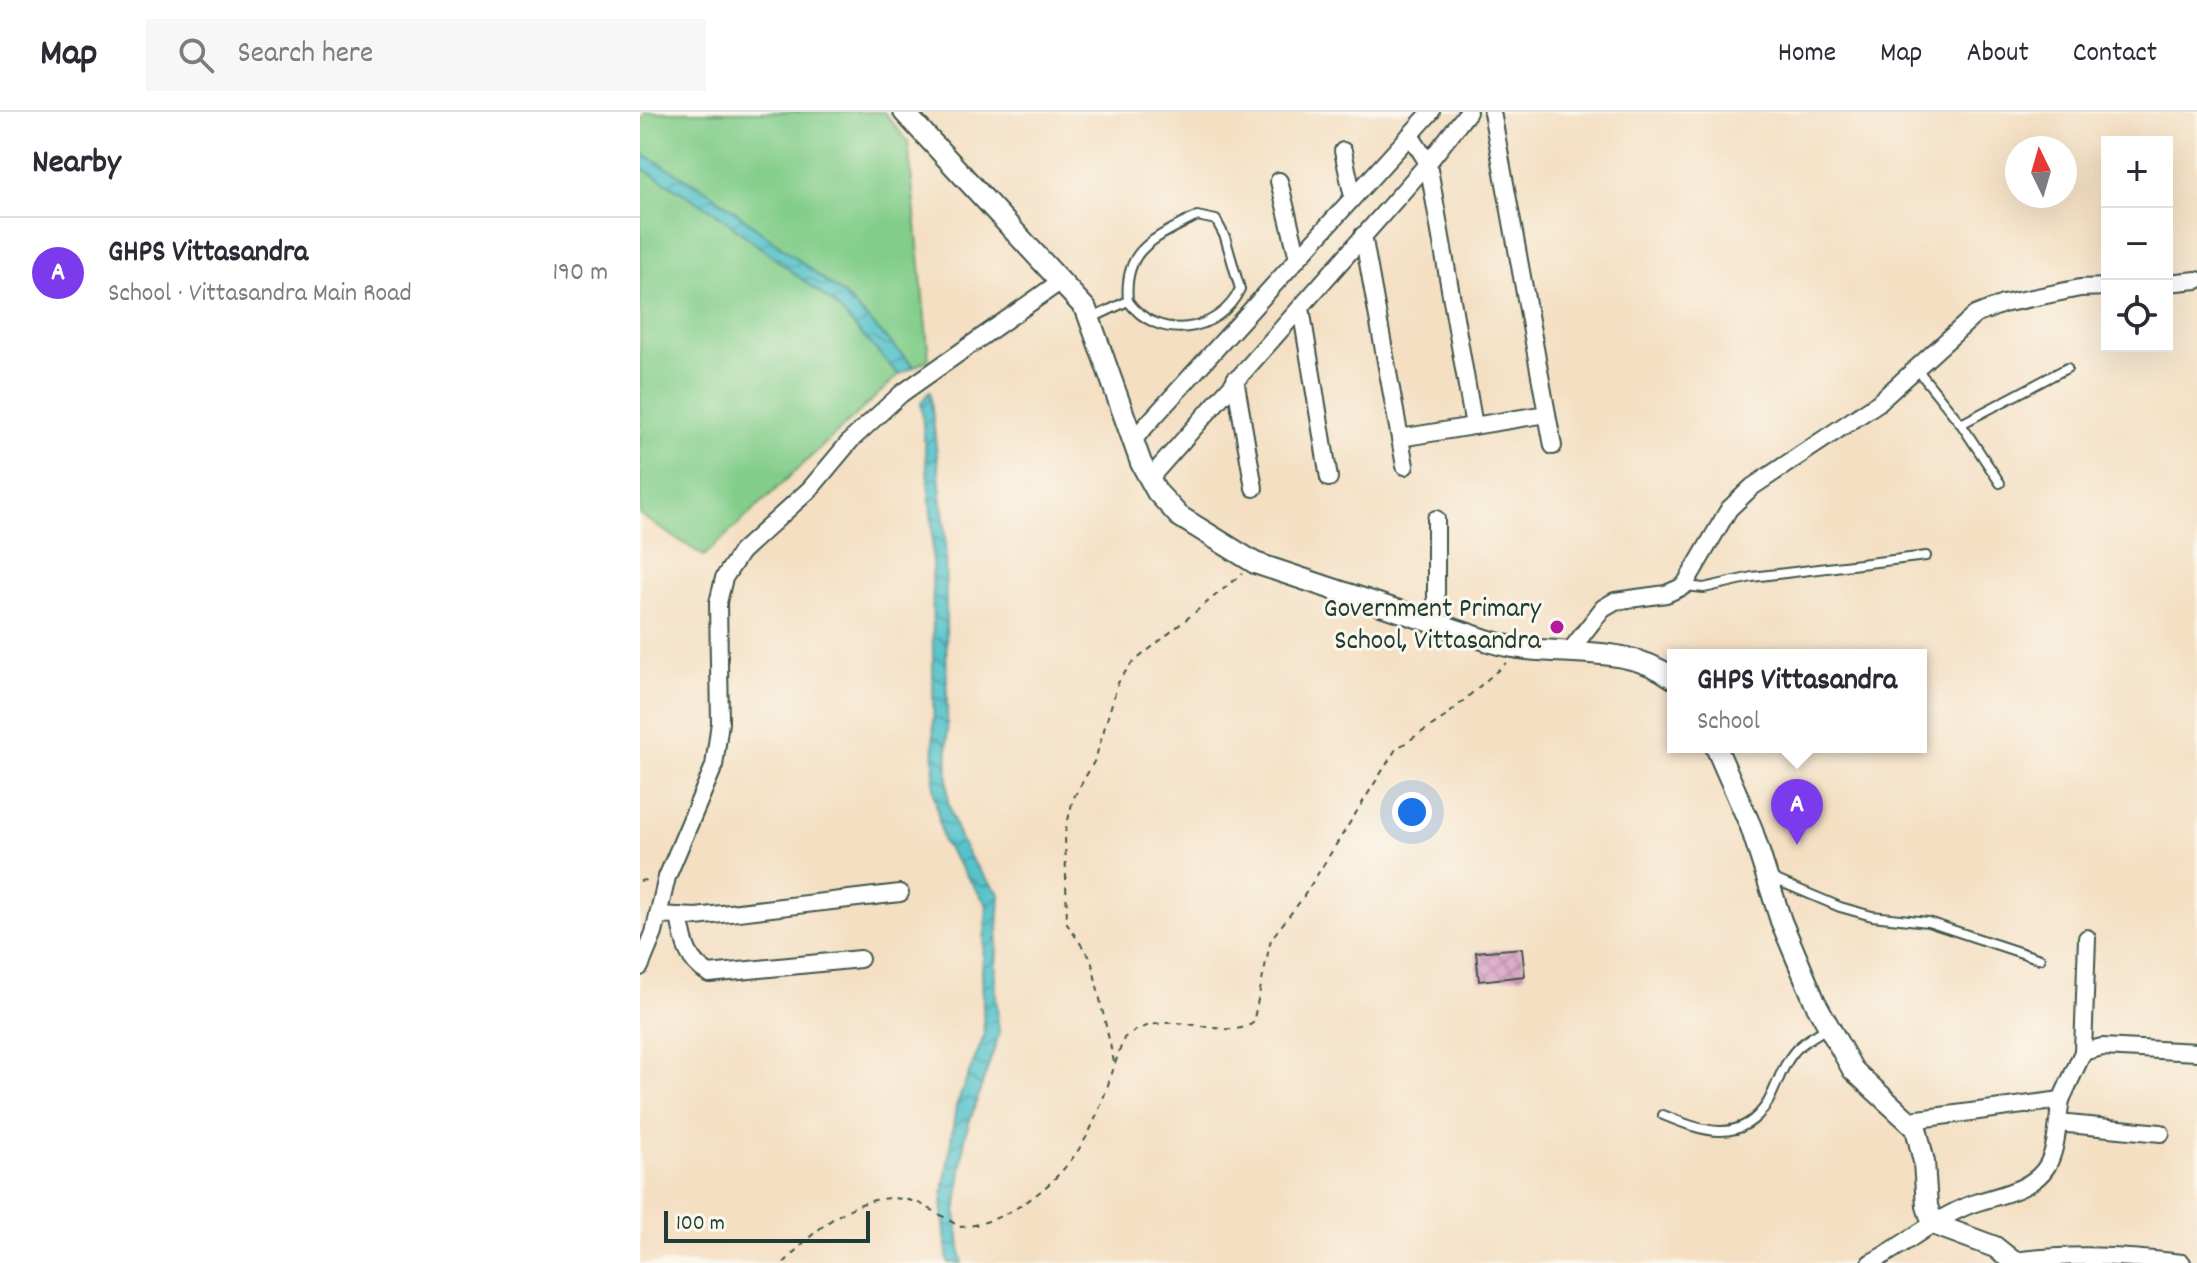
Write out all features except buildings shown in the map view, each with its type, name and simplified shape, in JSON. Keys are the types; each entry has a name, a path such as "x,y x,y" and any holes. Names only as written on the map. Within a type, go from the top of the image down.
{"street":[{"path":"904,112 1061,281 1091,319 1149,479 1167,504 1191,526 1255,563 1436,624 1515,648 1570,651 1645,664 1667,675"},
{"path":"1133,440 1431,112"},
{"path":"1149,479 1428,163 1468,112"},
{"path":"1492,112 1553,446"},
{"path":"1410,135 1428,163 1474,426"},
{"path":"1343,151 1353,197"},
{"path":"1279,181 1298,258"},
{"path":"1363,235 1405,466"},
{"path":"2173,282 2197,280"},
{"path":"640,967 667,877 714,766 720,722 718,603 724,578 741,552 810,489 851,440 901,394 1061,281"},
{"path":"1570,651 1603,608 1615,601 1666,594 1684,586 1729,509 1752,487 1878,403 1975,315 2003,304 2080,288 2101,287"},
{"path":"1301,308 1329,478"},
{"path":"1235,379 1254,488"},
{"path":"1400,438 1547,414"},
{"path":"1436,519 1436,624"},
{"path":"1719,753 1751,827 1797,962 1829,1027 1858,1076 1911,1120 1922,1148 1927,1206 1933,1224"},
{"path":"658,915 679,916 900,893"},
{"path":"679,916 685,947 693,964 709,974 860,959"},
{"path":"1870,1263 1970,1205 2033,1182 2047,1166 2061,1100 2083,1052 2087,938"},
{"path":"2083,1052 2102,1047 2197,1052"},
{"path":"1911,1120 2061,1100"},
{"path":"2058,1123 2161,1133"},
{"path":"1933,1224 1995,1247 2014,1262 2063,1254 2106,1254 2182,1263"}],"lane":[{"path":"1197,216 1216,220 1225,237 1240,289 1234,302 1217,316 1194,327 1169,328 1147,321 1128,301 1126,278 1133,258 1151,240 1197,216"},
{"path":"1091,319 1128,301"},
{"path":"1915,367 1961,424 2000,483"},
{"path":"1961,424 2067,368"},
{"path":"1684,586 1704,588 1752,577 1926,556"},
{"path":"1765,875 1840,907 1872,916 1928,922 2040,959"},
{"path":"1663,1115 1701,1130 1725,1134 1740,1128 1768,1102 1794,1051 1829,1027"}],"path":[{"path":"1114,1063 1091,959 1067,924 1065,833 1073,799 1095,760 1118,683 1130,665 1255,563"},
{"path":"784,1263 826,1222 864,1205 896,1199 915,1201 961,1227 990,1221 1045,1187 1083,1141 1124,1038 1148,1024 1162,1021 1239,1029 1253,1023 1271,939 1302,899 1396,749 1445,717 1492,678 1503,668 1515,648"}],"green space":[{"path":"646,112 884,112 908,142 929,359 914,367 845,296 711,193 640,152 640,123"},
{"path":"640,167 716,213 835,304 899,375 704,556 640,515"}],"water":[{"path":"640,152 711,193 845,296 914,367 899,375 834,304 716,213 640,167"},
{"path":"930,391 945,530 948,801 966,851 1000,894 995,983 999,1034 965,1135 956,1214 962,1263 948,1263 942,1202 956,1106 984,1036 982,972 987,905 943,842 934,792 932,524 921,402"}],"place":[{"name":"Government Primary School, Vittasandra","path":"1557,627"},
{"name":"GHPS Vittasandra","path":"1797,845"}]}
